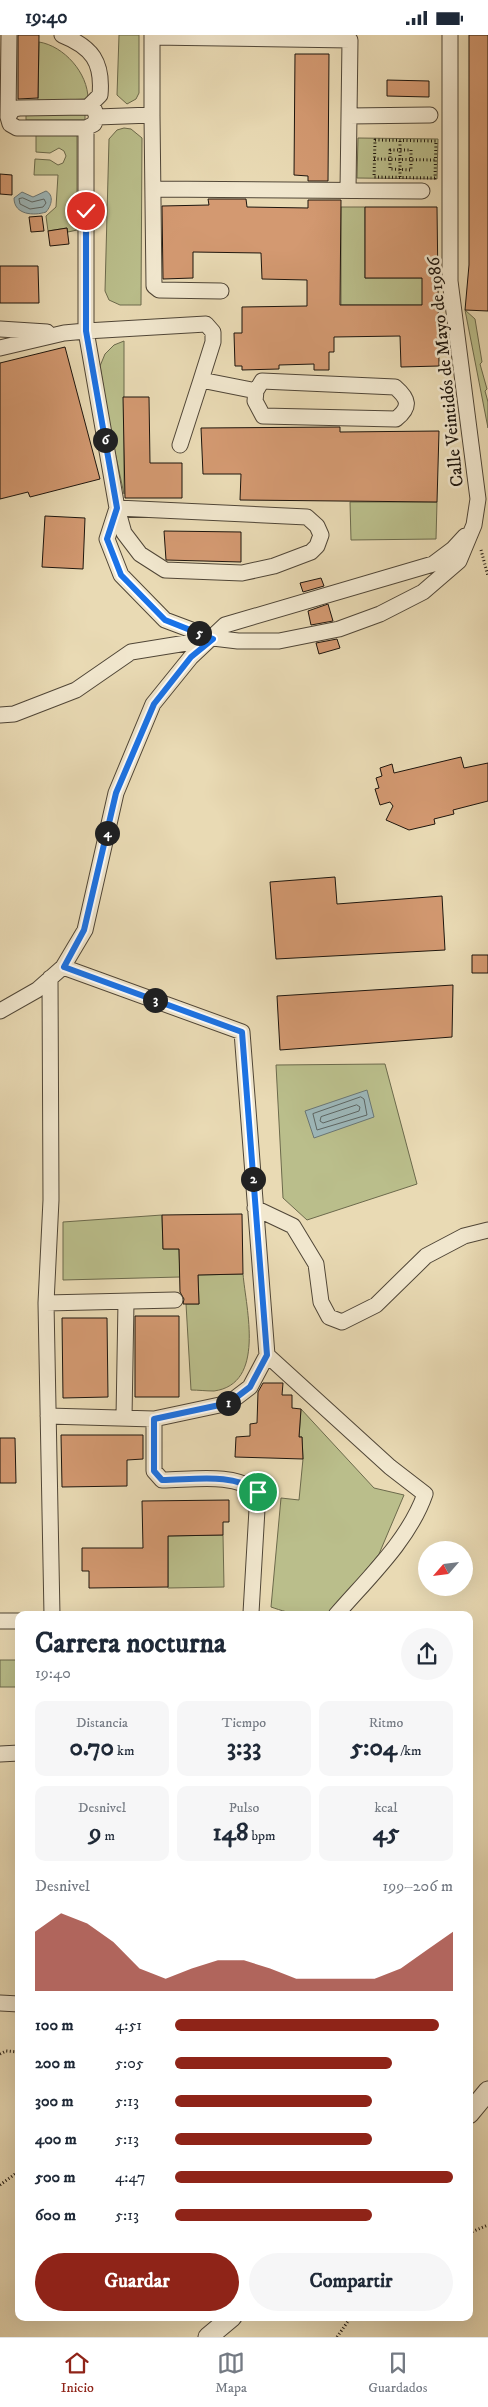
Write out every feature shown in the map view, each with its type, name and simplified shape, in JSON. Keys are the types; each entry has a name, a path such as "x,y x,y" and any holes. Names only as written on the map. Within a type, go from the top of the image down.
{"street":[{"path":"9,35 8,117 10,124 17,128 90,117 152,115"},
{"path":"62,35 82,43 94,58 101,78 100,95 90,117 86,331 117,508 124,533 140,554 165,570 242,573 274,566 311,552 321,535 317,526 307,517 117,508"},
{"name":"Calle Veintidós de Mayo de 1986","path":"213,639 279,641 339,629 380,614 423,592 459,561 474,525 478,499 450,281 450,35"},
{"path":"221,291 159,290 154,286 152,36 350,40 348,190"},
{"path":"8,117 13,109 19,108 90,117"},
{"path":"349,117 430,115"},
{"path":"153,189 422,191"},
{"path":"0,348 64,333 206,324 213,332 213,342 180,445"},
{"path":"0,329 64,333"},
{"path":"201,380 256,391"},
{"path":"262,381 395,387 405,395 407,403 404,413 396,419 263,416 255,401 256,391 262,381"},
{"path":"117,508 107,539 121,575 165,620 213,639"},
{"path":"0,1011 37,990 64,967 84,930 116,793 154,704 191,657 213,639 225,625 433,564 453,549 474,525"},
{"path":"0,715 14,714 76,690 131,652 213,639"},
{"path":"48,1416 154,1419 229,1403 250,1387 267,1355 242,1032 64,967"},
{"path":"50,978 51,1200 46,1303 52,1611"},
{"path":"255,1208 293,1226 316,1264 320,1302 329,1317 342,1323 376,1305 426,1257 464,1236 488,1230"},
{"path":"46,1303 175,1300"},
{"path":"124,1417 126,1302"},
{"path":"267,1355 390,1467 425,1494 420,1509 400,1541 339,1611"},
{"path":"154,1419 154,1471 162,1480 232,1481 247,1483 258,1492 250,1611"},
{"path":"0,1621 15,1621"},
{"path":"0,1754 15,1753"},
{"path":"0,2003 15,2004"},
{"path":"473,2109 488,2091"},
{"path":"208,2337 227,2321"}],"path":[{"path":"375,140 400,140 436,141 435,178 374,177 375,140"},
{"path":"400,140 400,177"},
{"path":"390,150 400,150 411,150 411,169 390,169 390,150"},
{"path":"374,159 436,160"},
{"path":"0,2054 6,2051 15,2052"},
{"path":"0,2185 15,2174"},
{"path":"473,2231 488,2225"},
{"path":"337,2337 348,2321"}],"green space":[{"path":"119,35 139,35 139,93 136,99 127,104 117,95"},
{"path":"39,42 57,49 73,62 84,80 88,99 38,101"},
{"path":"26,114 85,114 85,120 26,120"},
{"path":"131,129 142,138 141,305 120,305 109,300 105,291 109,139 117,130"},
{"path":"77,133 77,230 68,232 67,228 48,231 46,216 56,207 58,175 34,175 35,159 50,160 58,165 63,163 66,156 64,151 59,148 50,153 36,152 36,134"},
{"path":"358,138 438,139 437,179 357,178"},
{"path":"341,207 365,207 365,278 438,278 422,305 341,305"},
{"path":"465,310 475,319 482,362 480,364 487,389 485,391 488,402 488,428"},
{"path":"124,341 124,494 110,429 100,366 105,354 114,345"},
{"path":"350,502 437,502 436,539 351,540"},
{"path":"385,1064 417,1184 307,1220 283,1198 276,1065"},
{"path":"162,1215 163,1249 179,1249 180,1277 63,1280 63,1222"},
{"path":"243,1274 249,1325 249,1343 247,1360 241,1375 230,1385 214,1391 191,1390 186,1304 199,1304 198,1275"},
{"path":"301,1409 374,1488 404,1495 379,1554 332,1611 283,1611 271,1607 281,1498 299,1500 303,1459 302,1437 299,1437"},
{"path":"223,1535 224,1587 168,1588 168,1536"},
{"path":"0,1660 15,1660 15,1687 0,1687"}],"water":[{"path":"46,191 49,193 51,200 46,212 26,213 17,208 15,204 14,198 22,192 33,197"},
{"path":"367,1090 374,1117 314,1138 305,1111"}],"building":[{"path":"18,35 39,35 38,98 18,99"},
{"path":"469,35 488,35 488,311 465,310 469,265"},
{"path":"295,54 329,54 328,181 308,181 308,176 294,175"},
{"path":"387,80 429,81 429,97 387,96"},
{"path":"0,174 12,175 12,195 0,194"},
{"path":"208,199 246,199 247,207 308,208 308,200 341,200 340,305 422,305 422,278 365,278 365,207 437,207 439,366 401,367 400,336 334,337 334,352 329,352 329,370 314,370 314,364 279,365 279,369 242,370 242,366 235,366 234,333 242,333 242,307 307,306 307,280 262,279 261,253 193,252 193,278 163,279 162,206 209,205"},
{"path":"42,216 44,231 31,232 29,217"},
{"path":"67,228 69,244 50,246 48,231"},
{"path":"0,266 38,266 39,303 0,303"},
{"path":"65,347 100,479 30,497 28,492 0,499 0,363"},
{"path":"123,397 149,397 150,463 182,463 182,498 125,498"},
{"path":"340,427 340,432 439,431 437,502 240,500 241,474 203,474 201,428"},
{"path":"45,516 85,518 83,569 42,567"},
{"path":"164,531 241,532 241,562 166,560"},
{"path":"321,578 324,586 303,592 300,583"},
{"path":"328,604 333,621 311,625 308,611"},
{"path":"337,639 340,648 319,654 316,643"},
{"path":"461,757 464,768 488,763 488,801 453,810 454,814 434,819 435,824 409,830 386,820 393,806 390,802 380,805 375,789 379,788 376,778 382,776 380,768 392,764 394,773"},
{"path":"335,877 337,904 442,896 445,950 276,959 270,882"},
{"path":"472,955 488,955 488,973 472,973"},
{"path":"453,985 452,1037 280,1050 277,996"},
{"path":"242,1214 243,1274 198,1275 199,1304 183,1304 184,1299 180,1292 179,1249 163,1249 162,1215"},
{"path":"135,1316 179,1316 179,1397 135,1397"},
{"path":"62,1318 107,1318 108,1397 63,1398"},
{"path":"263,1383 283,1383 282,1395 292,1395 292,1408 301,1409 299,1437 302,1437 303,1459 235,1457 236,1437 250,1436 250,1424 257,1423 258,1392"},
{"path":"61,1435 143,1435 143,1459 127,1460 127,1486 62,1487"},
{"path":"0,1438 15,1438 16,1483 0,1483"},
{"path":"229,1500 229,1522 223,1522 223,1535 168,1536 168,1587 89,1588 89,1571 82,1571 82,1548 143,1548 142,1501"}],"route":[{"path":"86,211 86,331 117,508 107,539 121,575 165,620 213,639 191,657 154,704 116,793 84,930 64,967 242,1032 267,1355 250,1387 229,1403 154,1419 154,1471 162,1480 217,1479 247,1483 258,1492"}]}
